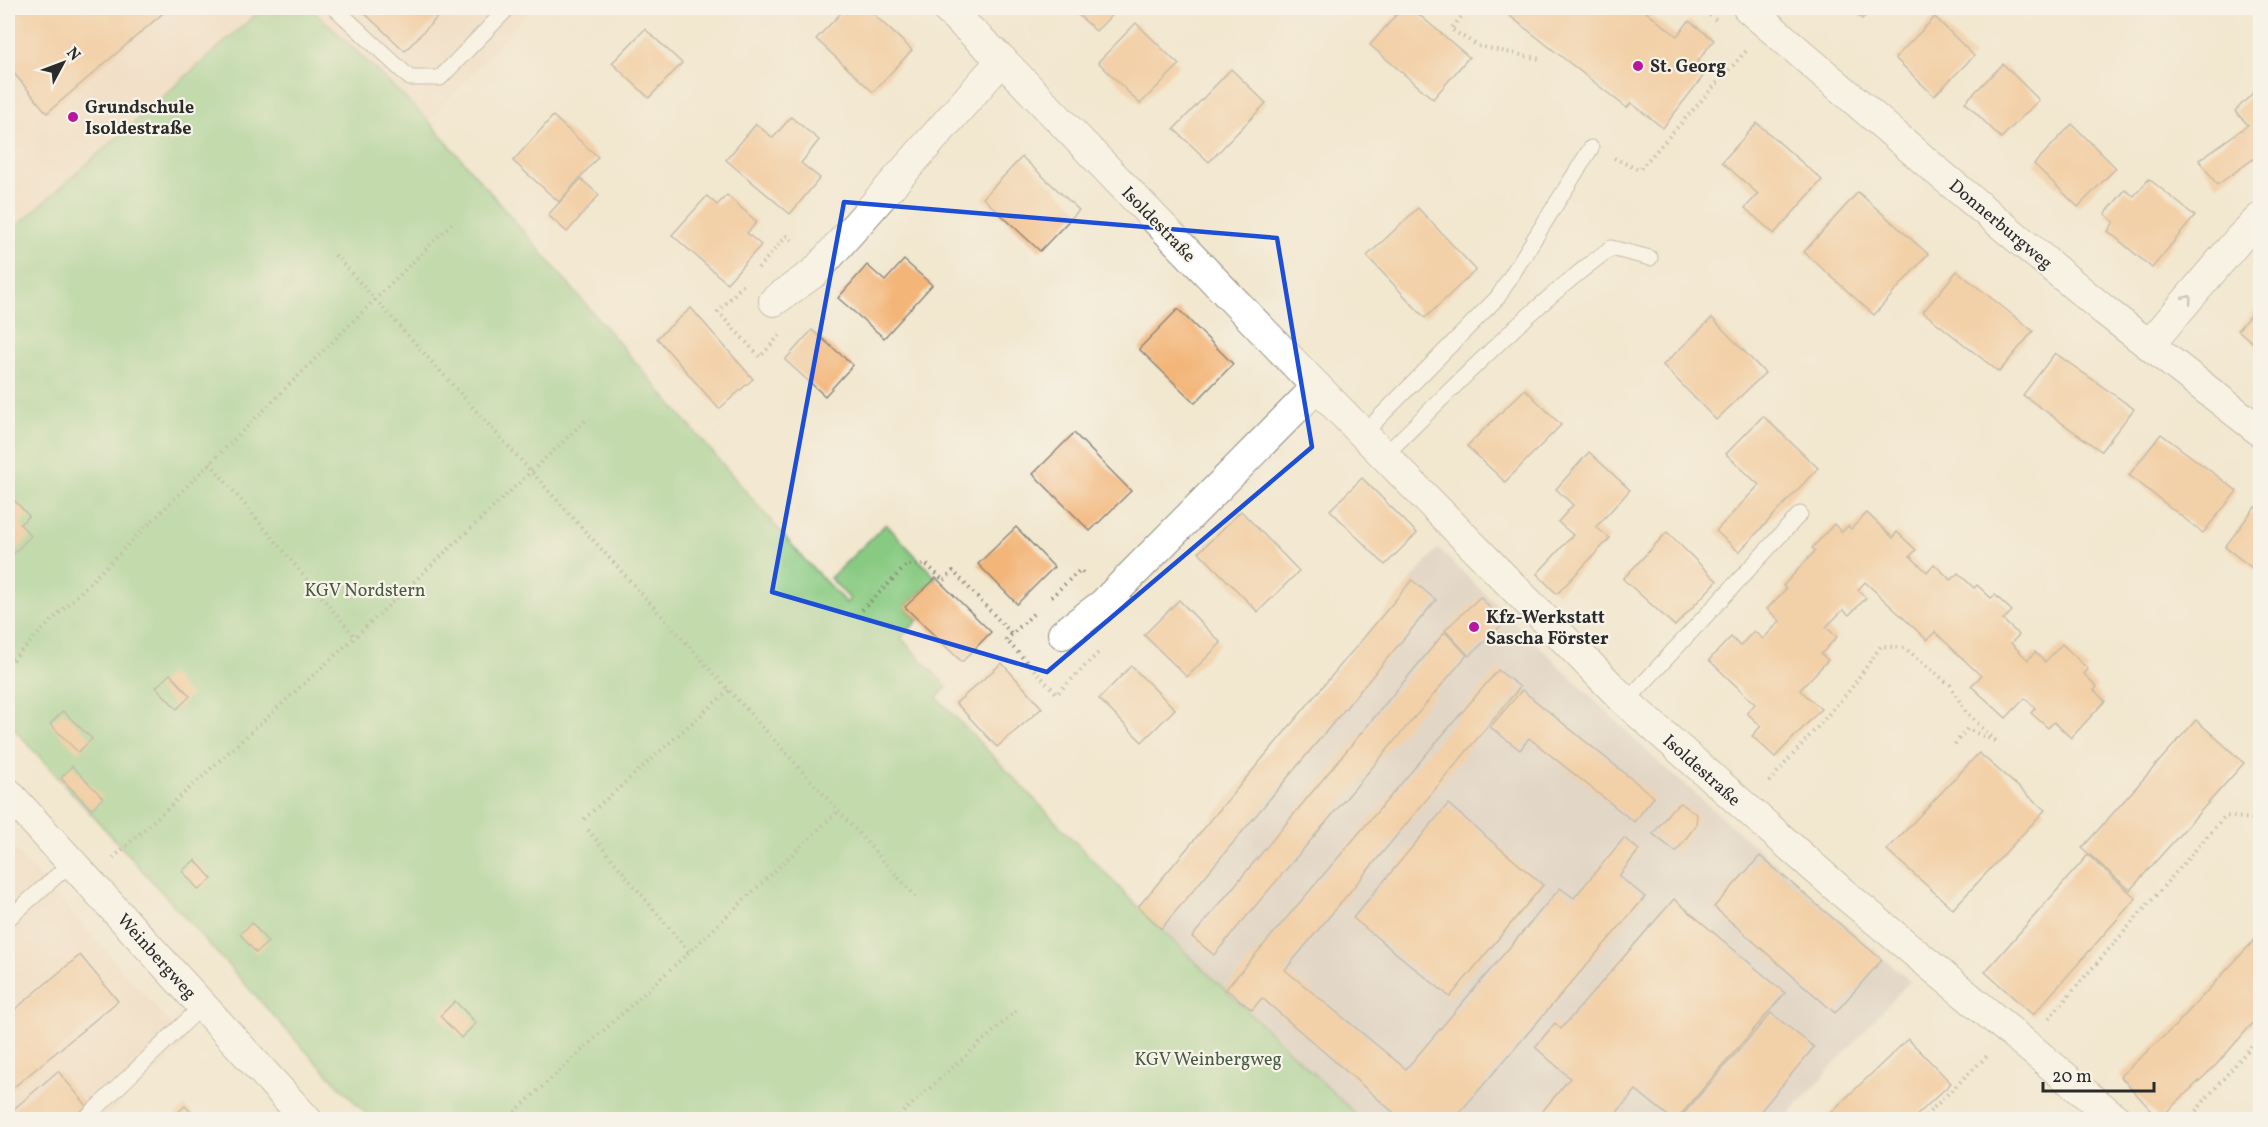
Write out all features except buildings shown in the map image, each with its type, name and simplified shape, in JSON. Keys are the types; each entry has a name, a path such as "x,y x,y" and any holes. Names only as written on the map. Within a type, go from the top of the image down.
{"street":[{"name":"Isoldestraße","path":"946,8 1002,60 1384,456 1626,702 1746,809 2019,1041 2117,1119"},
{"name":"Donnerburgweg","path":"1748,8 1932,167 2104,310 2260,431"},
{"path":"774,301 815,272 1002,60"},
{"path":"2150,344 2240,238 2260,218"},
{"path":"1063,634 1103,604 1317,387"},
{"name":"Weinbergweg","path":"8,793 307,1119"}],"lane":[{"path":"335,8 410,78 441,78 508,8"},
{"path":"1363,434 1498,297 1592,148"},
{"path":"1384,456 1521,324 1593,261 1611,248 1650,258"},
{"path":"1626,702 1800,513"},
{"path":"8,920 80,872"},
{"path":"84,1119 202,1006"}],"path":[{"path":"1469,8 1451,29 1478,46 1540,58"},
{"path":"1639,170 1749,48"},
{"path":"8,664 452,223"},
{"path":"335,255 919,900"},
{"path":"80,872 354,637 586,420"},
{"path":"210,463 354,637"},
{"path":"862,610 907,565 926,564 944,581 953,572 1012,634"},
{"path":"1746,809 1850,690 1881,646 1905,648 1914,655 1950,685 1966,712 1997,742 1967,729 1953,746"},
{"path":"584,819 729,690"},
{"path":"506,1119 689,952 838,811"},
{"path":"1921,1119 1997,1047 2019,1041 2040,1029 2225,816 2260,820"},
{"path":"588,830 689,952"},
{"path":"894,1119 1017,1010"},
{"path":"2188,1119 2260,1036"}],"highlighted area":[{"path":"844,202 1277,238 1312,447 1047,672 772,592"}],"shaded area":[{"name":"Grundschule Isoldestraße","path":"8,8 263,8 11,231 8,227"},
{"path":"311,8 533,8 429,121"},
{"path":"1438,548 1653,757 1910,981 1785,1119 1361,1119 1138,907"},
{"path":"8,842 187,1042 103,1119 8,1119"}],"green space":[{"name":"KGV Nordstern","path":"263,8 311,8 429,121 803,558 846,603 850,599 830,578 886,524 936,578 905,607 918,620 901,638 947,687 937,698 1138,907 1361,1119 371,1119 300,1045 8,722 8,234"}],"place":[{"name":"St. Georg","path":"1638,66"},
{"name":"Grundschule Isoldestraße","path":"73,117"},
{"name":"Kfz-Werkstatt Sascha Förster","path":"1474,627"}],"park label":[{"name":"KGV Weinbergweg","path":"1208,1059"}]}
